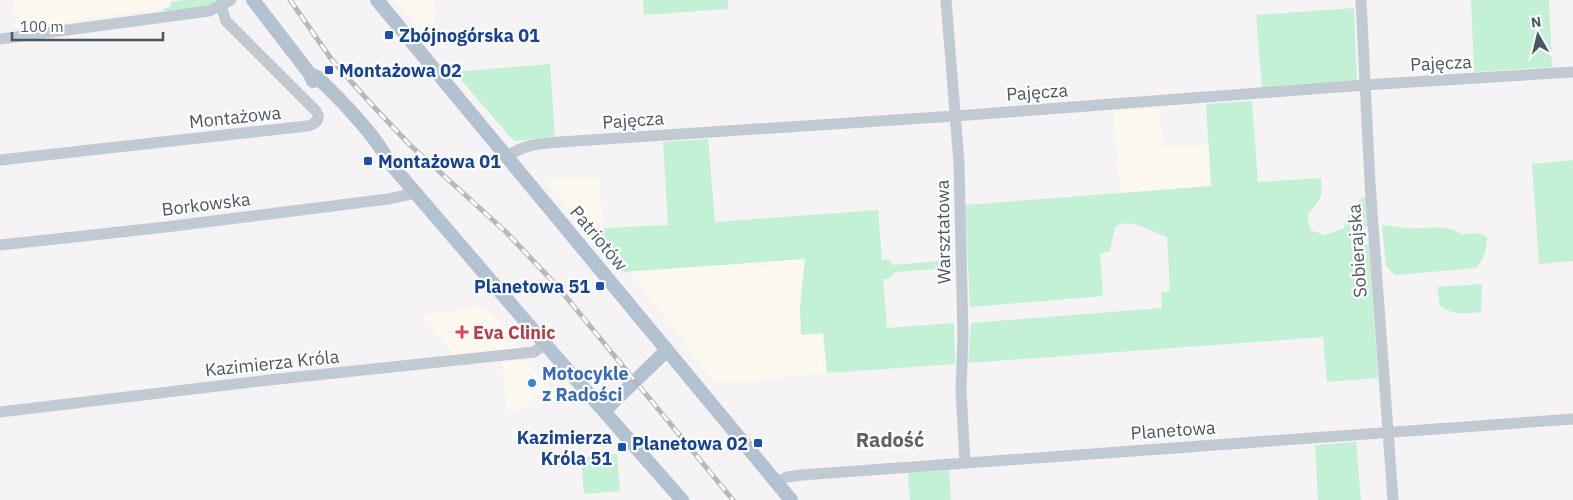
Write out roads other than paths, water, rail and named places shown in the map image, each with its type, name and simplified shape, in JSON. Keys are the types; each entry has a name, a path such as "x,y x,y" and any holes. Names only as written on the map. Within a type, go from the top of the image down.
{"main road":[{"path":"253,0 310,74 317,77 334,93 382,149 389,162 682,500"},
{"name":"Patriotów","path":"377,0 791,500"},
{"path":"604,411 667,350"}],"street":[{"name":"Warsztatowa","path":"946,0 959,163 963,336 961,390 965,463"},
{"name":"Sobierajska","path":"1361,0 1387,433 1393,500"},
{"path":"0,38 209,11 226,3"},
{"name":"Montażowa","path":"0,160 316,124 319,115 316,111 226,21 226,3"},
{"name":"Pajęcza","path":"507,157 517,149 525,146 544,144 955,116 1365,85 1573,72"},
{"name":"Borkowska","path":"0,245 166,227 416,193"},
{"name":"Kazimierza Króla","path":"0,412 269,380 534,352 545,344"},
{"name":"Planetowa","path":"776,483 787,477 802,475 1573,419"}],"railway":[{"path":"290,0 332,60 373,106 410,145 506,232 557,286 733,500"}],"place":[{"name":"Zbójnogórska 01","path":"389,35"},
{"name":"Montażowa 02","path":"329,70"},
{"name":"Montażowa 01","path":"368,161"},
{"name":"Planetowa 51","path":"600,286"},
{"name":"Eva Clinic","path":"462,332"},
{"name":"Motocykle z Radości","path":"532,383"},
{"name":"Planetowa 02","path":"758,443"},
{"name":"Kazimierza Króla 51","path":"622,447"}],"district":[{"name":"Radość","path":"890,439"}]}
